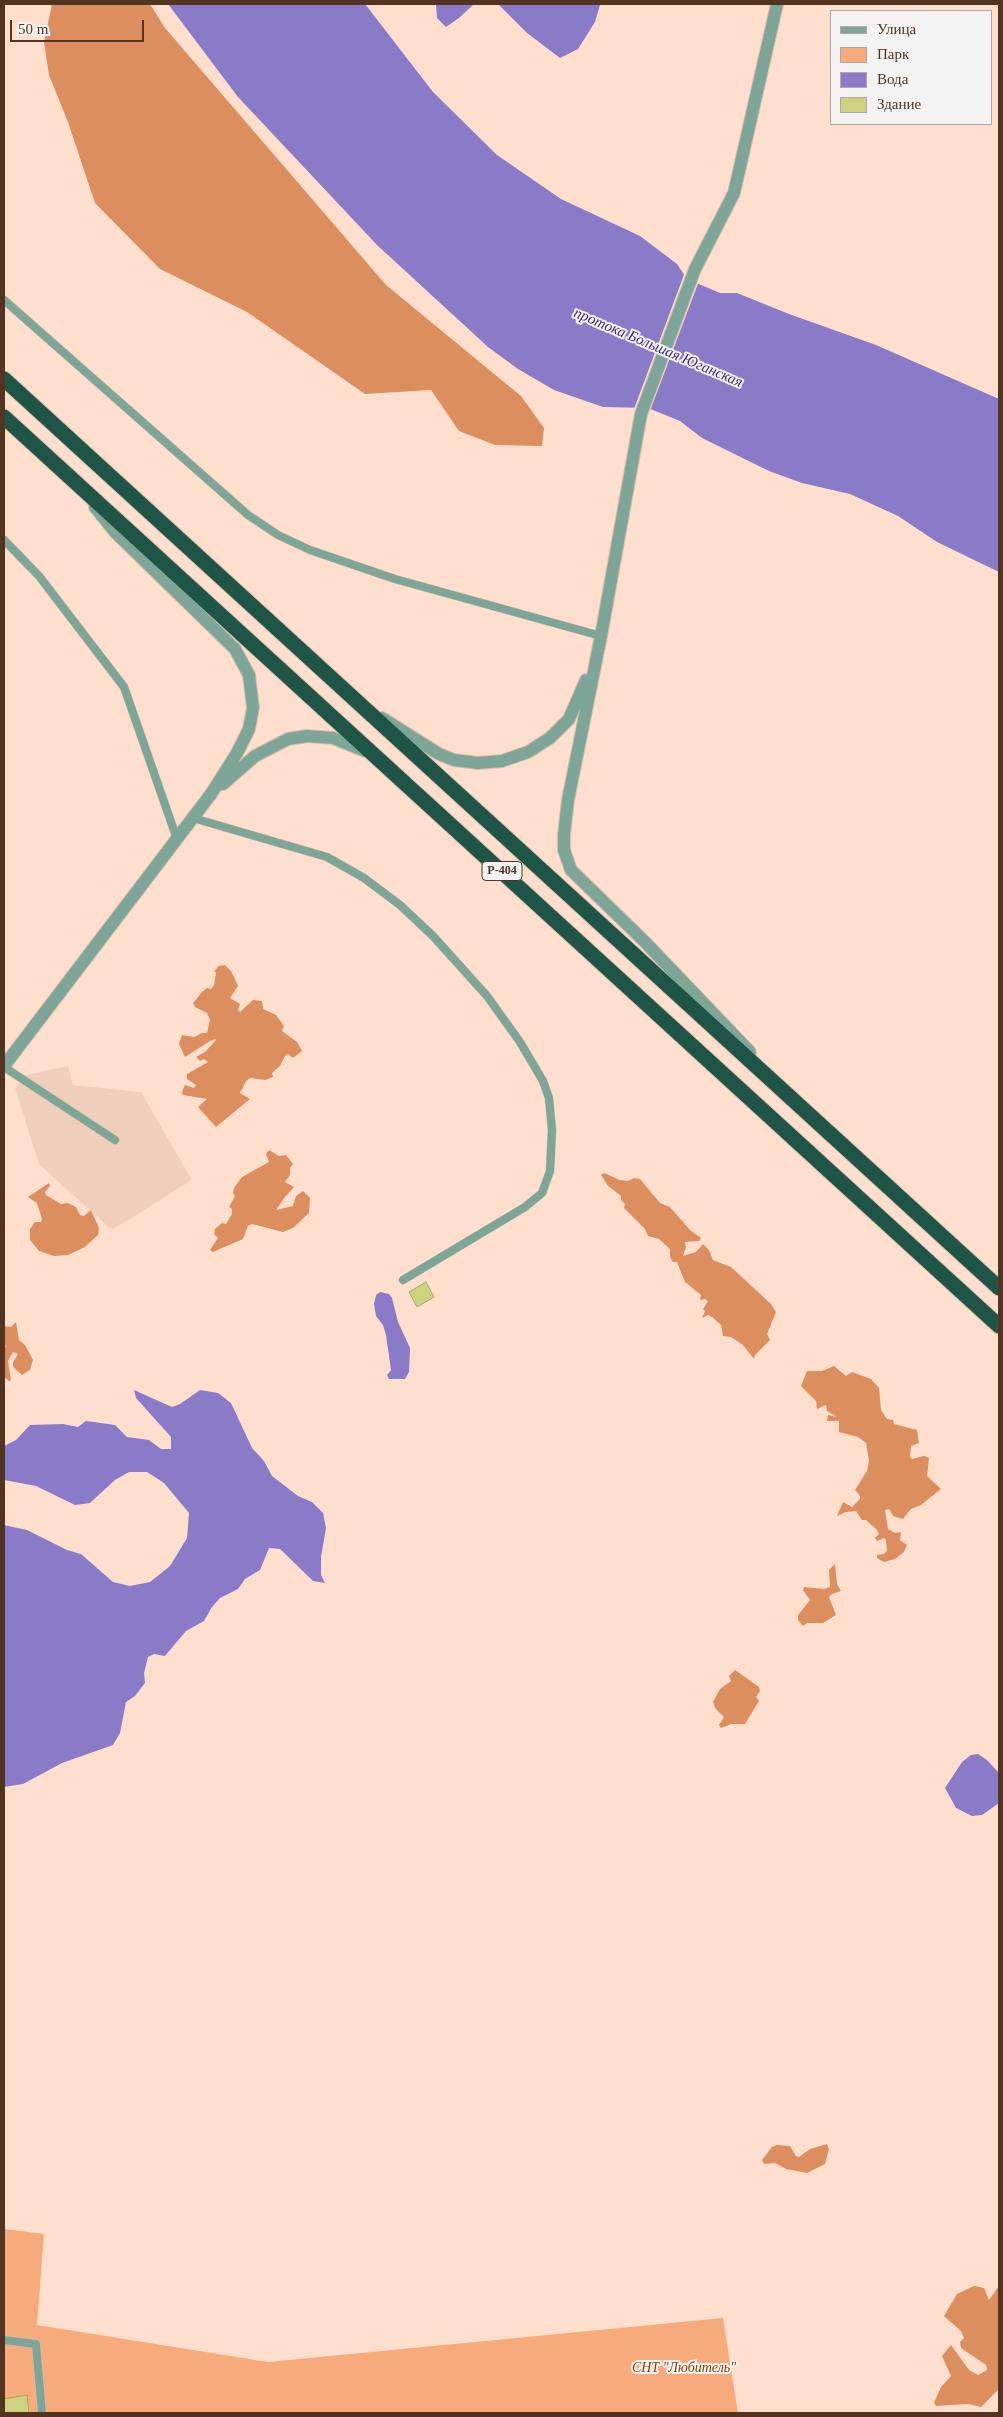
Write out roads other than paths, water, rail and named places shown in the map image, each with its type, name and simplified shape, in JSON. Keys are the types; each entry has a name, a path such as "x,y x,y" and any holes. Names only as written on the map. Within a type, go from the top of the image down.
{"highway":[{"name":"Р-404","path":"4,379 999,1288"},
{"name":"Р-404","path":"4,417 999,1326"}],"street":[{"path":"776,4 734,193 695,269 641,414 601,636 568,800 564,850 572,870 645,942 812,1117"},
{"path":"4,1066 211,794 237,753 249,728 253,708 249,675 235,649 115,532 69,476"},
{"path":"360,704 439,754 454,760 478,763 502,761 528,752 550,738 568,719 596,657"},
{"path":"211,794 255,756 288,739 307,736 333,738 347,742 390,769"}],"lane":[{"path":"4,300 248,515 278,535 310,550 395,579 601,636"},
{"path":"4,540 39,576 124,686 176,839"},
{"path":"192,818 327,857 364,878 400,905 433,936 487,996 520,1042 544,1081 549,1098 552,1130 550,1171 542,1193 525,1207 403,1280"},
{"path":"4,1066 114,1140"},
{"path":"4,2340 36,2344 42,2413"}],"water":[{"name":"протока Большая Юганская","path":"168,4 365,4 433,92 497,155 561,199 640,236 677,264 687,279 720,293 737,293 876,345 999,399 999,572 937,542 898,516 850,494 802,483 769,471 702,438 680,421 648,408 603,407 554,390 518,369 488,347 377,245 238,97"},
{"path":"436,4 474,4 446,27 437,18"},
{"path":"493,4 600,5 595,22 578,49 560,58 527,33 499,5"},
{"path":"380,1292 389,1294 392,1298 398,1322 410,1348 409,1372 405,1379 389,1379 387,1375 391,1370 386,1335 383,1325 376,1316 374,1304 376,1295"},
{"path":"134,1390 172,1407 180,1404 200,1390 218,1393 231,1403 252,1448 264,1461 272,1476 298,1496 312,1502 323,1513 326,1528 321,1557 321,1575 325,1583 313,1581 280,1549 269,1548 260,1570 245,1579 238,1589 220,1598 204,1621 186,1631 165,1656 154,1654 148,1657 144,1673 145,1683 135,1696 126,1702 120,1733 113,1745 62,1763 23,1784 4,1787 4,1525 27,1530 67,1550 81,1554 113,1582 130,1586 150,1582 170,1566 187,1538 189,1513 164,1483 147,1472 129,1472 115,1480 90,1503 75,1505 36,1486 4,1480 4,1446 16,1440 30,1425 63,1424 78,1427 86,1421 115,1425 127,1437 149,1440 161,1449 171,1449 171,1437 136,1398"},
{"path":"978,1754 987,1760 999,1773 999,1803 982,1815 972,1816 956,1808 945,1788 962,1762 971,1755"}],"park label":[{"name":"СНТ \"Любитель\"","path":"684,2368"}]}
